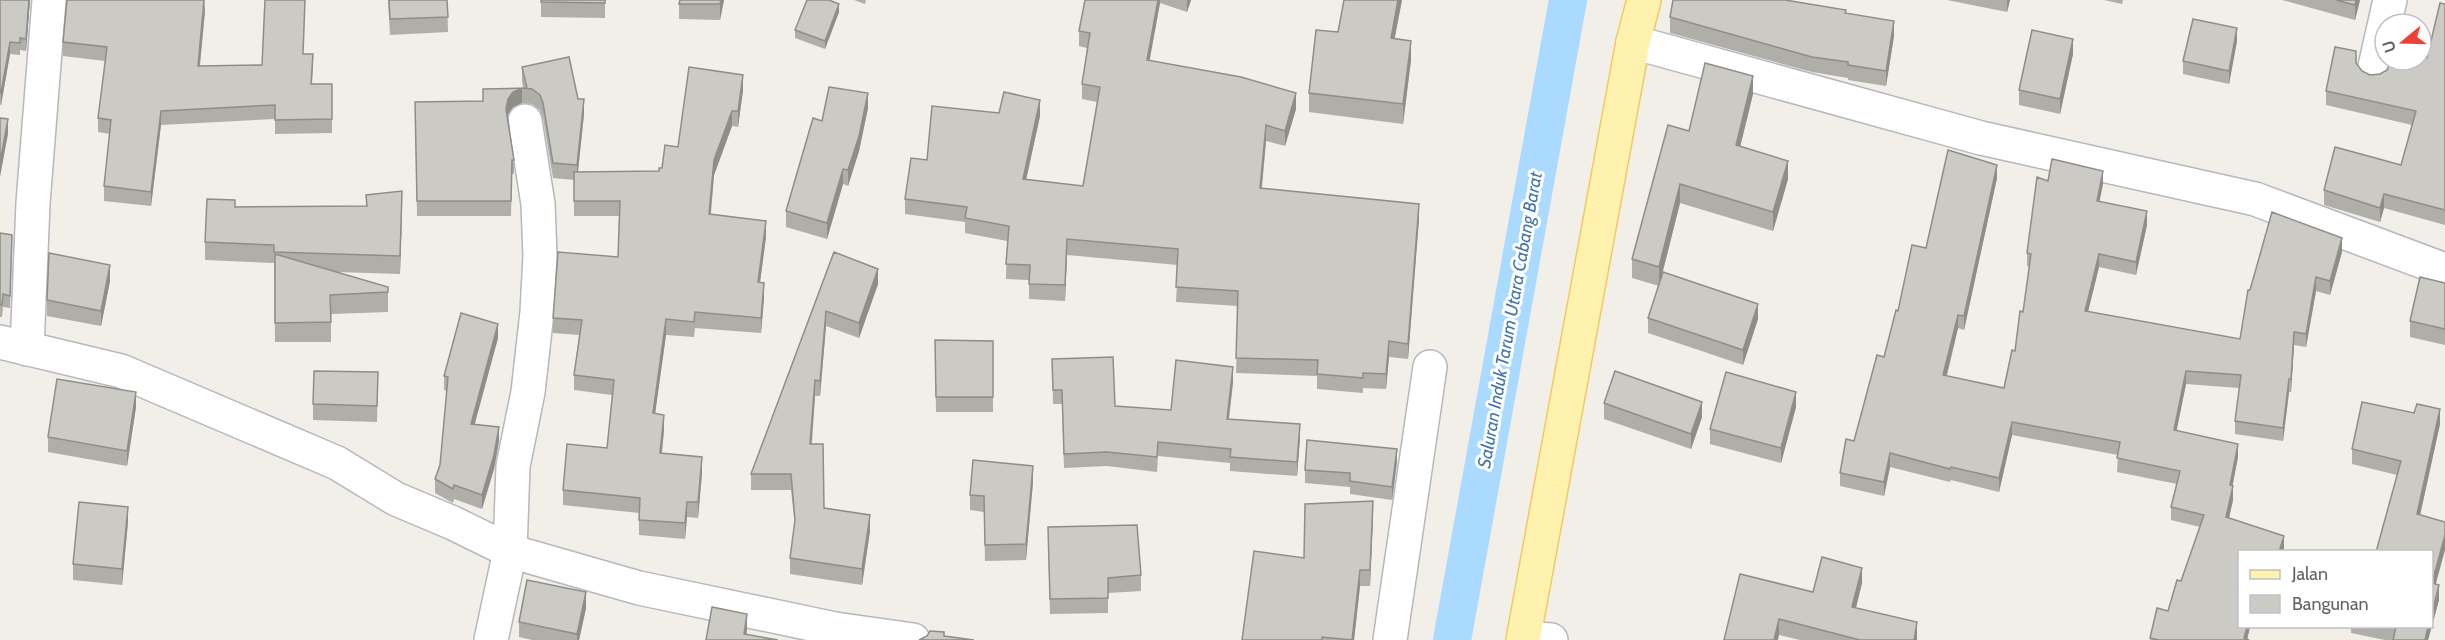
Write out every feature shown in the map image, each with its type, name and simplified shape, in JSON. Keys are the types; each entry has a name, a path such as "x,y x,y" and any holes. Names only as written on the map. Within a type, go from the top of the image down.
{"main road":[{"path":"1533,639 1633,42 1644,0"}],"street":[{"path":"50,0 33,203 14,346 121,371 337,463 396,499 453,523 510,551 639,588 835,629 913,640"},
{"path":"1633,42 1980,138 2255,199 2445,270"},
{"path":"491,640 510,551 513,466 528,392 537,312 540,256 538,204 525,121"},
{"path":"1390,640 1430,367"}],"building":[{"path":"0,0 29,0 26,39 20,38 20,43 10,42 1,93 0,92"},
{"path":"67,0 204,0 198,66 262,65 265,0 305,0 303,54 313,54 311,84 332,84 332,119 275,120 275,105 161,111 151,192 104,186 111,120 98,118 107,47 63,42"},
{"path":"389,0 447,0 448,17 390,19"},
{"path":"541,0 605,0 605,3 541,2"},
{"path":"680,0 721,0 720,4 679,4"},
{"path":"807,0 829,0 839,4 825,41 795,30"},
{"path":"1085,0 1158,0 1147,60 1241,77 1296,93 1285,131 1266,125 1260,188 1419,204 1408,344 1389,341 1386,374 1363,373 1363,378 1317,374 1318,360 1236,358 1238,291 1176,287 1178,249 1067,239 1065,285 1029,284 1030,265 1006,264 1009,226 965,218 967,207 905,199 911,158 927,160 932,106 999,113 1004,92 1040,100 1023,179 1083,186 1100,87 1082,84 1090,33 1079,31"},
{"path":"1344,0 1398,0 1391,38 1411,41 1403,104 1309,93 1316,30 1338,32"},
{"path":"1673,0 1785,0 1894,21 1886,71 1812,57 1670,17"},
{"path":"2336,0 2356,0 2355,5"},
{"path":"2440,3 2445,4 2445,210 2384,194 2380,208 2324,190 2335,147 2401,165 2416,111 2326,91 2335,47 2356,51 2356,63 2362,71 2370,75 2384,72 2433,72 2433,33"},
{"path":"2193,19 2237,28 2229,71 2183,61"},
{"path":"2032,30 2073,39 2060,99 2019,90"},
{"path":"569,57 578,99 584,99 577,165 553,163 540,95 532,89 523,88 527,88 522,67"},
{"path":"1705,63 1753,76 1736,145 1788,161 1773,212 1680,184 1659,267 1632,259 1668,125 1689,131"},
{"path":"689,67 743,75 738,111 732,111 714,160 709,214 766,221 758,282 764,283 761,318 695,312 694,322 666,319 653,413 664,415 660,453 702,457 698,502 687,502 685,523 639,520 640,498 563,490 567,444 607,448 614,380 574,375 582,320 553,318 558,252 618,257 620,201 574,201 574,172 659,171 659,168 662,168 665,145 678,147"},
{"path":"829,87 868,93 859,136 848,170 843,169 827,223 786,211 813,118 822,121"},
{"path":"522,88 513,92 508,99 506,109 514,160 512,160 511,201 417,201 415,102 483,101 483,89"},
{"path":"0,118 8,119 0,162"},
{"path":"1948,150 1997,165 1964,316 1958,315 1943,375 2004,388 2012,350 2015,351 2020,311 2023,312 2031,254 2027,253 2037,177 2048,181 2052,159 2103,171 2097,201 2147,211 2136,262 2099,254 2085,311 2240,339 2248,290 2250,290 2272,212 2342,238 2330,281 2316,277 2306,334 2294,332 2291,379 2289,379 2283,428 2235,421 2241,375 2186,371 2174,430 2238,444 2230,485 2233,486 2226,517 2284,536 2280,550 2238,550 2238,628 2247,628 2244,638 2249,640 2159,640 2150,638 2157,608 2168,611 2177,580 2181,581 2204,515 2171,507 2180,471 2117,458 2120,442 2012,422 1999,478 1951,467 1950,469 1890,453 1884,482 1840,473 1846,439 1854,441 1877,355 1884,357 1896,310 1898,311 1912,245 1926,248"},
{"path":"402,191 400,256 274,252 274,245 205,242 207,199 235,200 235,207 367,206 366,195"},
{"path":"0,233 12,235 10,296 3,294 2,305 0,305"},
{"path":"834,252 878,269 859,323 826,311 820,381 815,380 810,444 823,444 824,508 870,515 862,569 790,558 795,520 791,474 751,474"},
{"path":"49,253 110,265 101,311 47,300"},
{"path":"275,254 388,287 388,292 330,295 331,322 275,323"},
{"path":"1663,272 1758,304 1743,350 1648,318"},
{"path":"2420,277 2445,283 2445,329 2410,321"},
{"path":"461,313 498,324 471,424 499,427 494,455 482,495 454,485 453,489 435,479 440,465 448,377 444,376"},
{"path":"935,340 993,341 993,397 936,397"},
{"path":"1113,357 1115,406 1171,410 1176,360 1233,367 1227,419 1300,424 1297,462 1230,457 1231,449 1158,442 1157,457 1107,452 1064,454 1062,390 1053,390 1052,359"},
{"path":"314,371 378,372 377,406 313,404"},
{"path":"1615,371 1702,402 1691,434 1604,403"},
{"path":"1726,372 1796,392 1781,448 1710,429"},
{"path":"57,379 136,392 127,451 48,437"},
{"path":"2362,402 2414,413 2417,404 2440,409 2417,514 2445,522 2445,535 2433,579 2433,550 2377,550 2401,461 2352,449"},
{"path":"1307,440 1397,449 1392,487 1350,481 1350,473 1305,470"},
{"path":"973,460 1033,466 1026,544 985,545 984,496 970,495"},
{"path":"1373,501 1370,570 1360,570 1352,640 1322,637 1322,640 1242,640 1254,551 1304,558 1305,504"},
{"path":"79,502 128,507 122,569 73,564"},
{"path":"1137,525 1141,575 1108,578 1108,598 1050,599 1048,527"},
{"path":"1822,557 1862,568 1852,607 1917,622 1914,640 1860,640 1779,619 1774,640 1724,640 1740,574 1813,592"},
{"path":"527,580 586,592 577,634 519,622"},
{"path":"2433,583 2439,585 2433,609"},
{"path":"712,607 747,614 744,634 778,640 706,640"},
{"path":"2396,628 2428,628 2425,640 2393,640"},
{"path":"930,631 944,632 944,636 974,640 919,640 927,636"}],"waterway":[{"name":"Saluran Induk Tarum Utara Cabang Barat","path":"1452,640 1568,0"}]}
